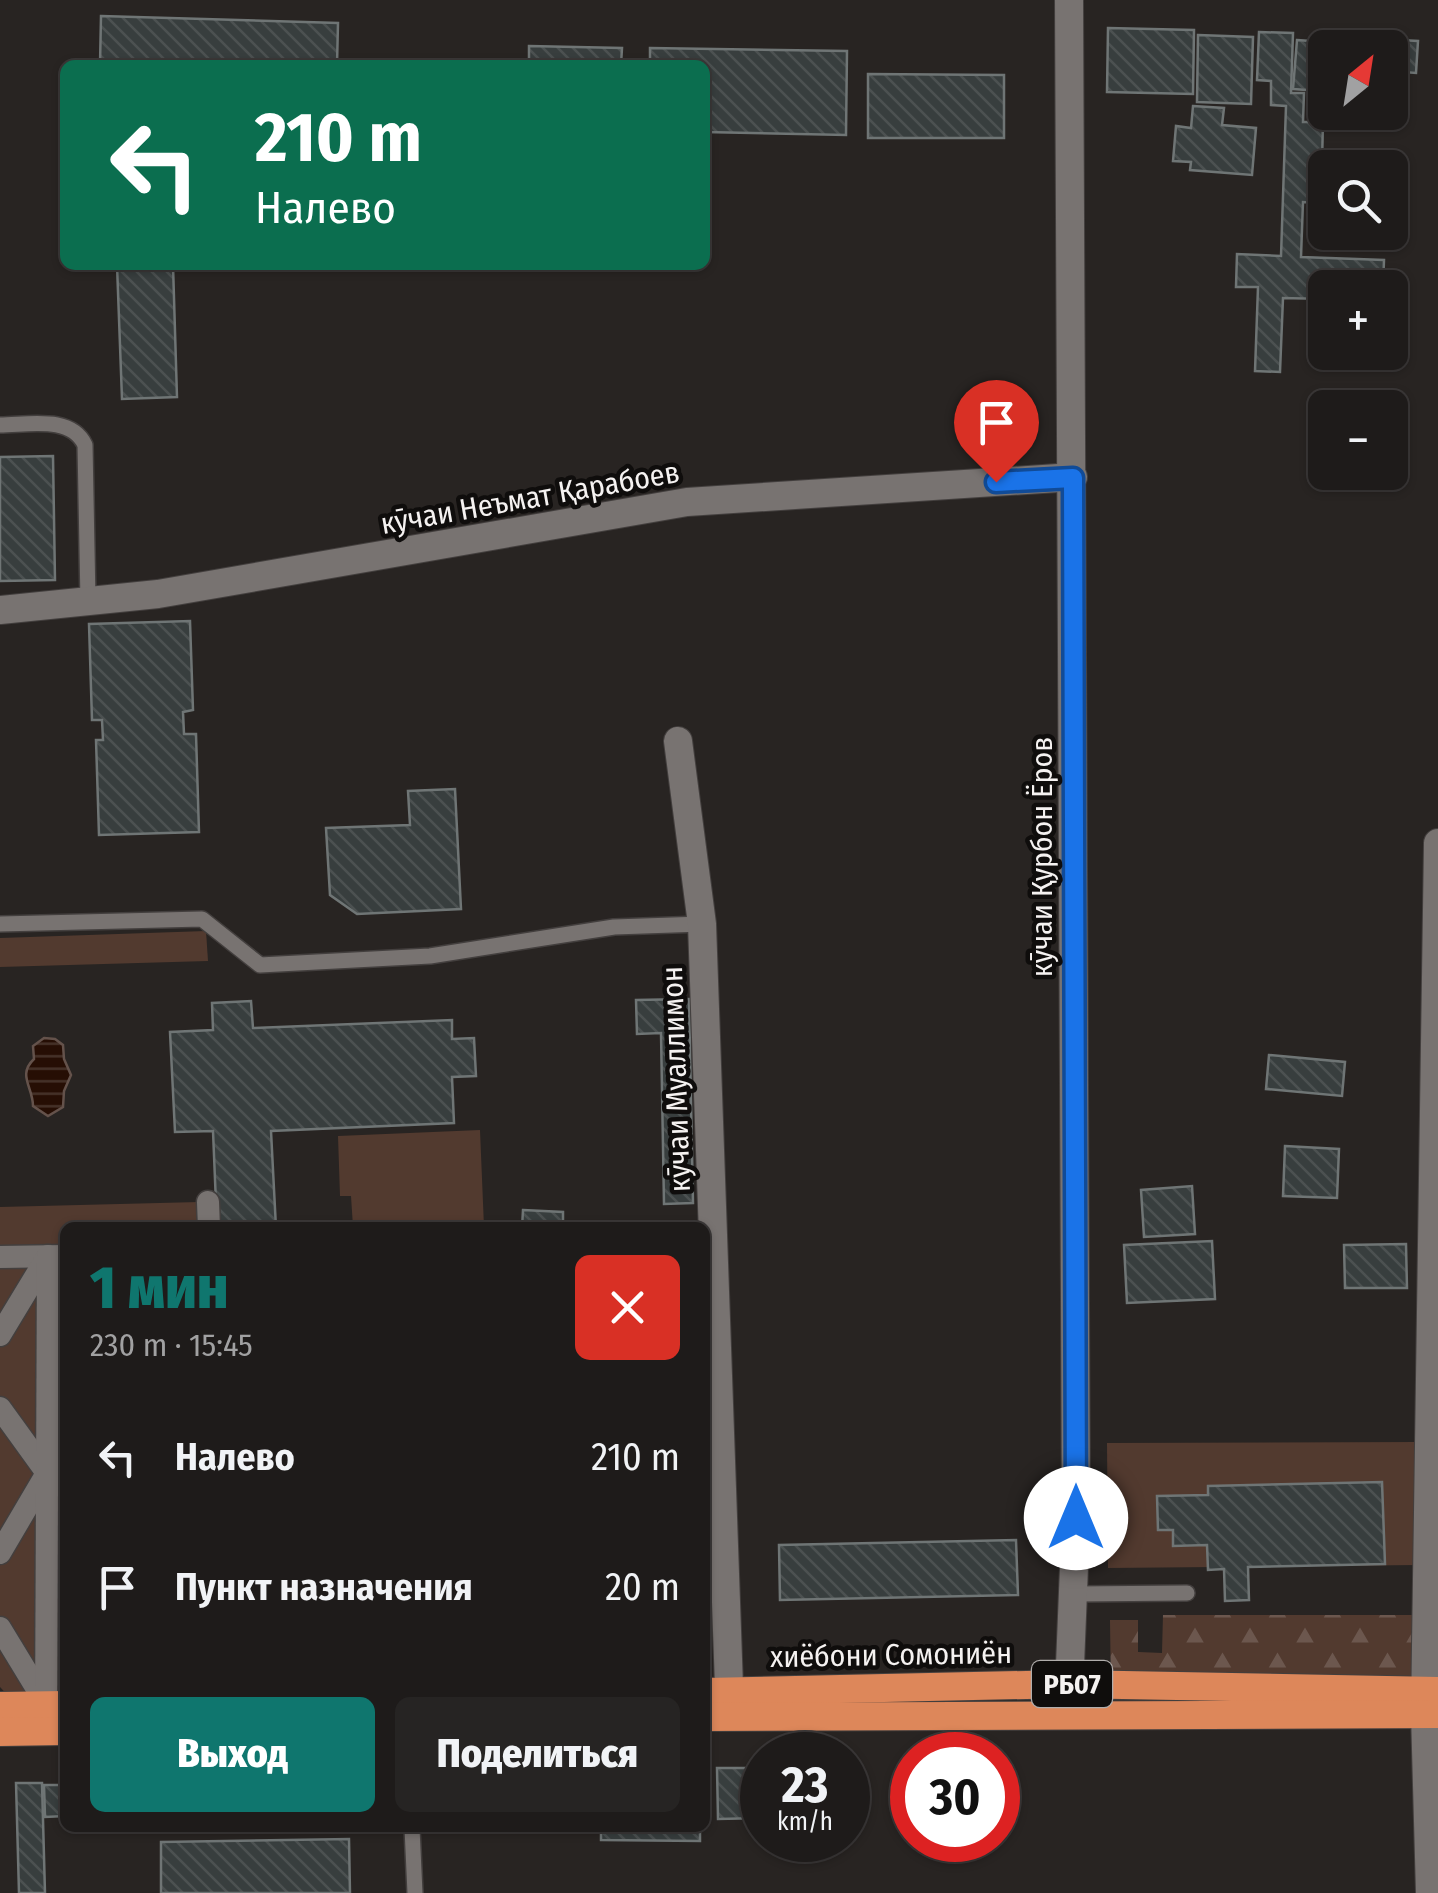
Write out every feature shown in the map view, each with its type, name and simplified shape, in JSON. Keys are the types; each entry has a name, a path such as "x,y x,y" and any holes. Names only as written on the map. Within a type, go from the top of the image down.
{"highway":[{"name":"хиёбони Сомониён","path":"717,1704 1069,1684 1432,1702"},
{"name":"хиёбони Сомониён","path":"717,1704 1068,1714 1432,1702"},
{"path":"0,1706 53,1715"},
{"path":"0,1732 53,1715"}],"street":[{"name":"кӯчаи Қурбон Ёров","path":"1068,1714 1075,1594 1069,0"},
{"name":"кӯчаи Неъмат Қарабоев","path":"0,610 158,594 687,502 1073,478"},
{"name":"кӯчаи Муаллимон","path":"678,741 702,924 724,1488 717,1704"},
{"path":"1430,1893 1438,844"},
{"path":"208,1202 208,1222"},
{"path":"0,1257 57,1256"},
{"path":"0,1336 57,1256"},
{"path":"53,1715 47,1473 57,1256"},
{"path":"0,1408 47,1473"},
{"path":"0,1553 47,1473"},
{"path":"0,1628 53,1715"}],"lane":[{"path":"0,425 62,425 82,438 88,600"},
{"path":"0,924 202,919 260,964 430,956 614,927 702,924"},
{"path":"1075,1594 1187,1593"},
{"path":"412,1832 415,1893"}],"green space":[{"path":"206,931 208,961 0,967 0,938"},
{"path":"480,1130 484,1222 353,1222 351,1196 340,1196 338,1136"},
{"path":"199,1202 200,1222 60,1222 60,1249 0,1249 0,1207"},
{"path":"0,1260 60,1260 60,1702 13,1701 0,1687"},
{"path":"1419,1442 1420,1565 1108,1568 1107,1443"},
{"path":"1163,1615 1415,1615 1415,1692 1111,1691 1110,1620 1138,1620 1138,1652 1162,1653"}],"shaded area":[{"path":"44,1038 63,1045 71,1075 63,1107 48,1116 33,1106 26,1076 34,1059 33,1046"}],"building":[{"path":"101,16 338,23 337,60 100,60"},
{"path":"1108,28 1194,30 1193,94 1107,92"},
{"path":"1259,32 1293,33 1291,93 1304,93 1303,122 1308,122 1308,130 1323,130 1322,150 1308,150 1308,202 1303,202 1301,257 1384,260 1384,270 1308,270 1308,299 1283,298 1280,372 1255,371 1258,287 1236,287 1237,254 1281,256 1286,106 1271,105 1271,81 1257,80"},
{"path":"1198,35 1253,37 1251,104 1197,102"},
{"path":"1297,40 1308,41 1308,90 1293,89"},
{"path":"1408,40 1418,41 1416,73 1408,72"},
{"path":"529,46 622,48 621,60 529,60"},
{"path":"650,48 847,51 846,135 710,132 710,60 650,60"},
{"path":"868,74 1004,75 1004,138 868,138"},
{"path":"1193,106 1224,108 1222,125 1256,128 1252,175 1190,170 1191,162 1173,161 1176,126 1191,128"},
{"path":"117,270 173,270 177,397 122,399"},
{"path":"53,456 55,580 0,581 0,457"},
{"path":"190,621 193,710 183,712 184,734 196,734 199,832 99,835 96,740 103,740 102,720 92,720 89,624"},
{"path":"455,789 461,909 357,914 330,895 326,828 410,825 408,791"},
{"path":"689,999 693,1203 664,1204 661,1033 637,1034 636,1000"},
{"path":"251,1001 253,1028 452,1020 452,1039 474,1038 476,1076 452,1077 454,1123 271,1131 276,1222 217,1222 213,1131 175,1132 170,1032 213,1030 212,1003"},
{"path":"1269,1055 1345,1062 1342,1096 1266,1089"},
{"path":"1285,1146 1339,1149 1337,1198 1283,1196"},
{"path":"1192,1186 1195,1234 1144,1237 1141,1190"},
{"path":"523,1210 563,1212 563,1222 522,1222"},
{"path":"1212,1241 1215,1299 1127,1303 1124,1245"},
{"path":"1406,1244 1407,1288 1345,1288 1344,1245"},
{"path":"1382,1482 1385,1564 1248,1567 1249,1600 1225,1601 1224,1569 1208,1570 1207,1545 1173,1546 1173,1530 1158,1530 1157,1496 1208,1495 1208,1486"},
{"path":"1016,1540 1018,1595 780,1600 779,1545"},
{"path":"717,1768 740,1768 740,1818 718,1819"},
{"path":"16,1783 42,1783 45,1893 19,1893"},
{"path":"44,1785 60,1785 60,1816 45,1817"},
{"path":"601,1832 700,1832 700,1841 601,1840"},
{"path":"349,1839 350,1893 161,1893 161,1842"}],"route":[{"path":"996,482 1073,478 1076,1518"}]}
